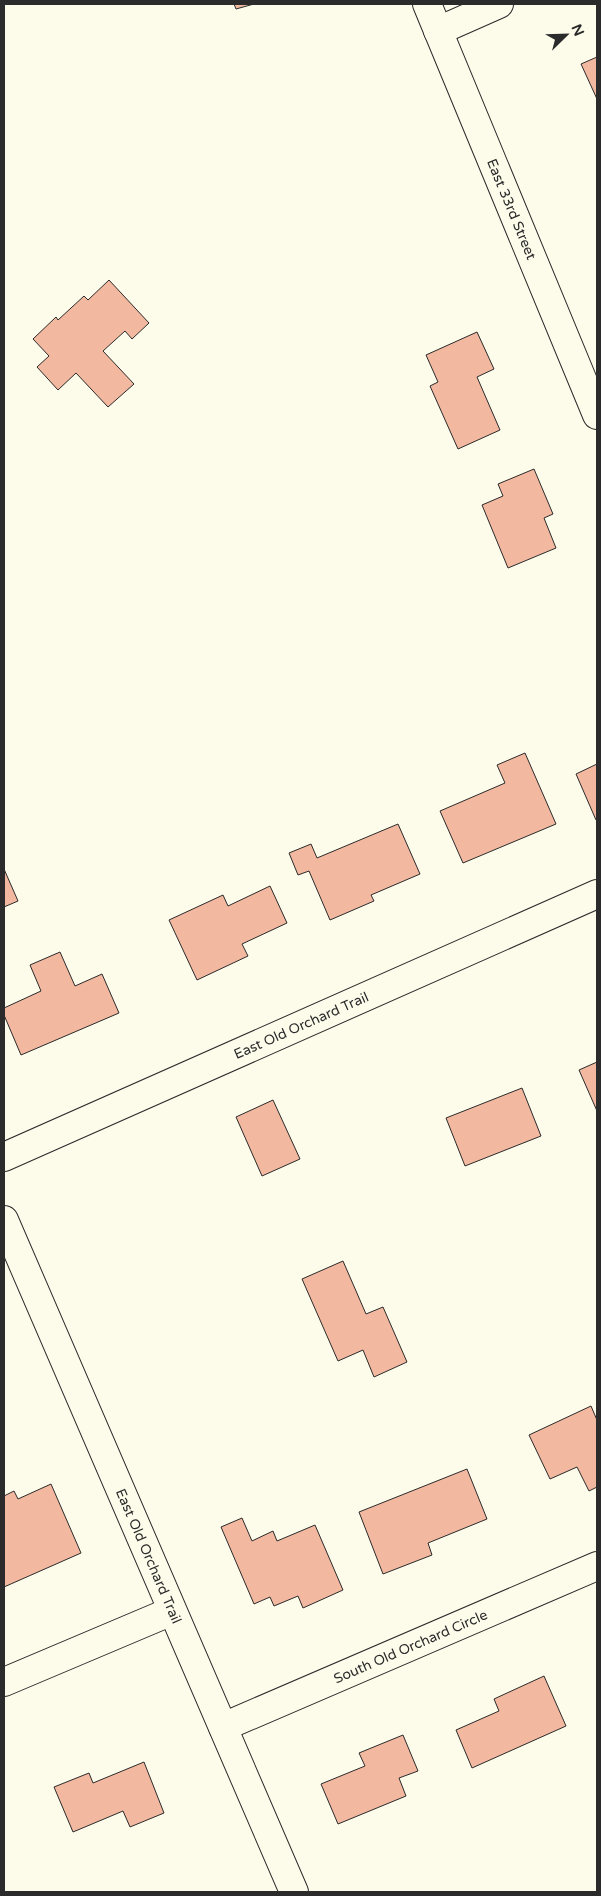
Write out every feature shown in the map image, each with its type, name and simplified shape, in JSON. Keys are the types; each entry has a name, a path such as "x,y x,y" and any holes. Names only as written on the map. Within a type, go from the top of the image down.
{"street":[{"name":"East 33rd Street","path":"427,4 597,415"},
{"path":"438,30 499,4"},
{"name":"East Old Orchard Trail","path":"4,1157 597,894"},
{"name":"East Old Orchard Trail","path":"4,1220 294,1892"},
{"name":"South Old Orchard Circle","path":"223,1728 597,1566"},
{"path":"4,1682 172,1611"}],"building":[{"path":"234,4 254,4 236,9"},
{"path":"597,57 597,99 581,64"},
{"path":"109,280 149,323 132,339 125,331 103,351 134,384 108,407 76,373 58,390 37,367 49,356 33,339 56,317 58,320 84,296 88,300"},
{"path":"477,332 494,369 477,377 500,430 458,449 430,386 438,382 426,355"},
{"path":"534,469 553,514 544,518 556,548 508,568 482,505 503,496 498,484"},
{"path":"525,753 556,824 463,863 440,811 505,783 497,765"},
{"path":"597,764 597,819 596,820 576,774"},
{"path":"398,824 420,874 371,895 374,901 330,920 309,871 298,875 289,853 311,844 317,858"},
{"path":"4,869 18,901 4,907"},
{"path":"270,886 287,923 242,944 248,956 197,980 169,920 223,895 228,906"},
{"path":"60,952 75,986 102,974 119,1013 21,1055 4,1015 4,1008 41,991 30,965"},
{"path":"597,1062 597,1111 579,1070"},
{"path":"522,1088 541,1136 465,1166 446,1118"},
{"path":"273,1100 300,1159 262,1176 236,1117"},
{"path":"343,1261 366,1314 383,1307 407,1362 374,1377 363,1350 338,1361 302,1279"},
{"path":"591,1406 597,1420 597,1487 589,1491 577,1467 550,1479 529,1435"},
{"path":"467,1469 487,1519 428,1543 432,1555 383,1574 359,1512"},
{"path":"51,1484 81,1553 4,1587 4,1496 14,1491 18,1499"},
{"path":"242,1518 252,1541 273,1531 277,1541 315,1525 343,1590 303,1608 298,1596 274,1606 270,1597 254,1604 221,1527"},
{"path":"544,1676 566,1726 472,1768 456,1730 499,1711 494,1699"},
{"path":"403,1735 418,1771 399,1778 406,1796 338,1824 321,1784 365,1766 359,1753"},
{"path":"144,1762 164,1813 130,1827 123,1811 73,1832 54,1787 89,1773 93,1783"}]}
